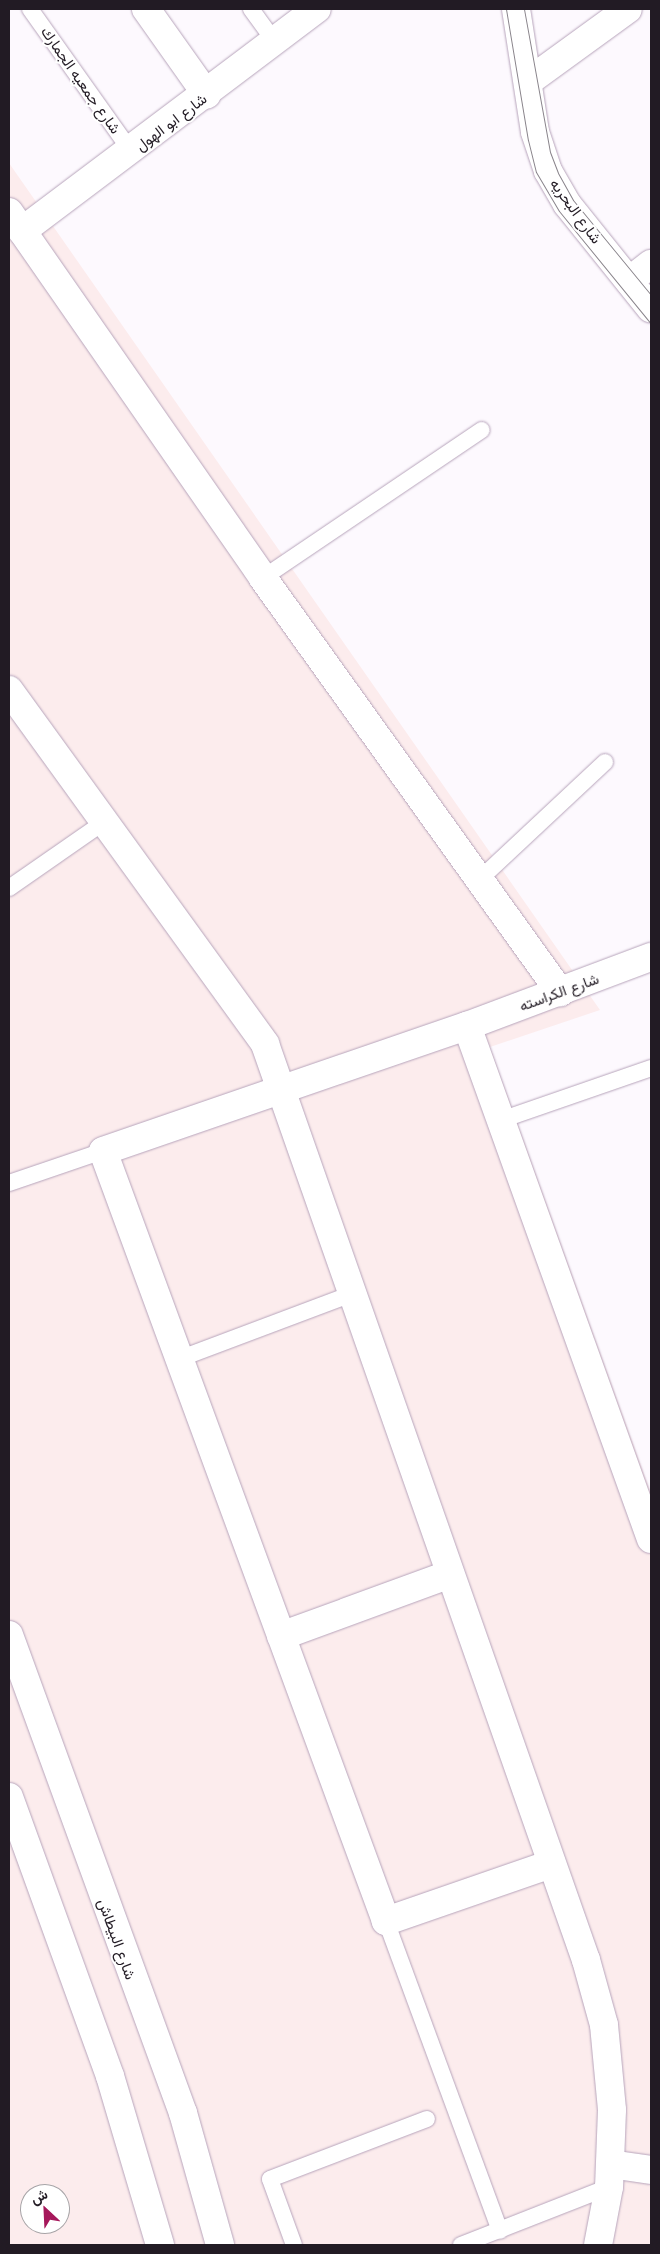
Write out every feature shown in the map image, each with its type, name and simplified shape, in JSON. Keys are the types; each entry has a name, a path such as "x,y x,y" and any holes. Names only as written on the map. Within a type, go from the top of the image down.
{"street":[{"path":"146,9 207,95"},
{"name":"شارع ابو الهول","path":"15,221 131,151 207,95 317,9"},
{"name":"شارع البحريه","path":"516,9 529,81 535,132 548,170 567,204 651,309"},
{"path":"529,81 628,9"},
{"path":"15,221 263,578 478,881 560,992"},
{"path":"629,281 651,264"},
{"path":"9,690 265,1044 586,1960 604,2025 612,2110 609,2176 598,2245"},
{"name":"شارع الكراسته","path":"103,1151 467,1026 651,957"},
{"path":"467,1026 651,1539"},
{"path":"103,1151 386,1921 551,1864"},
{"path":"281,1636 450,1574"},
{"name":"شارع البيطاش","path":"9,1635 128,1970 180,2104 220,2245"},
{"path":"9,1798 110,2076 160,2245"},
{"path":"609,2176 651,2170"}],"lane":[{"name":"شارع جمعيه الجمارك","path":"30,9 131,151"},
{"path":"251,9 275,42"},
{"path":"263,578 482,430"},
{"path":"478,881 604,762"},
{"path":"9,888 104,822"},
{"path":"501,1120 651,1068"},
{"path":"9,1183 103,1151"},
{"path":"179,1358 352,1294"},
{"path":"386,1921 500,2231"},
{"path":"294,2245 270,2179 427,2120"},
{"path":"461,2245 500,2231 609,2176"}],"shaded area":[{"path":"9,163 600,1010 490,1047 651,1493 651,2245 9,2245"}],"tram line":[{"path":"506,9 528,140 536,172 559,211 651,324"},
{"path":"524,9 550,152 558,173 573,200 651,295"}]}
